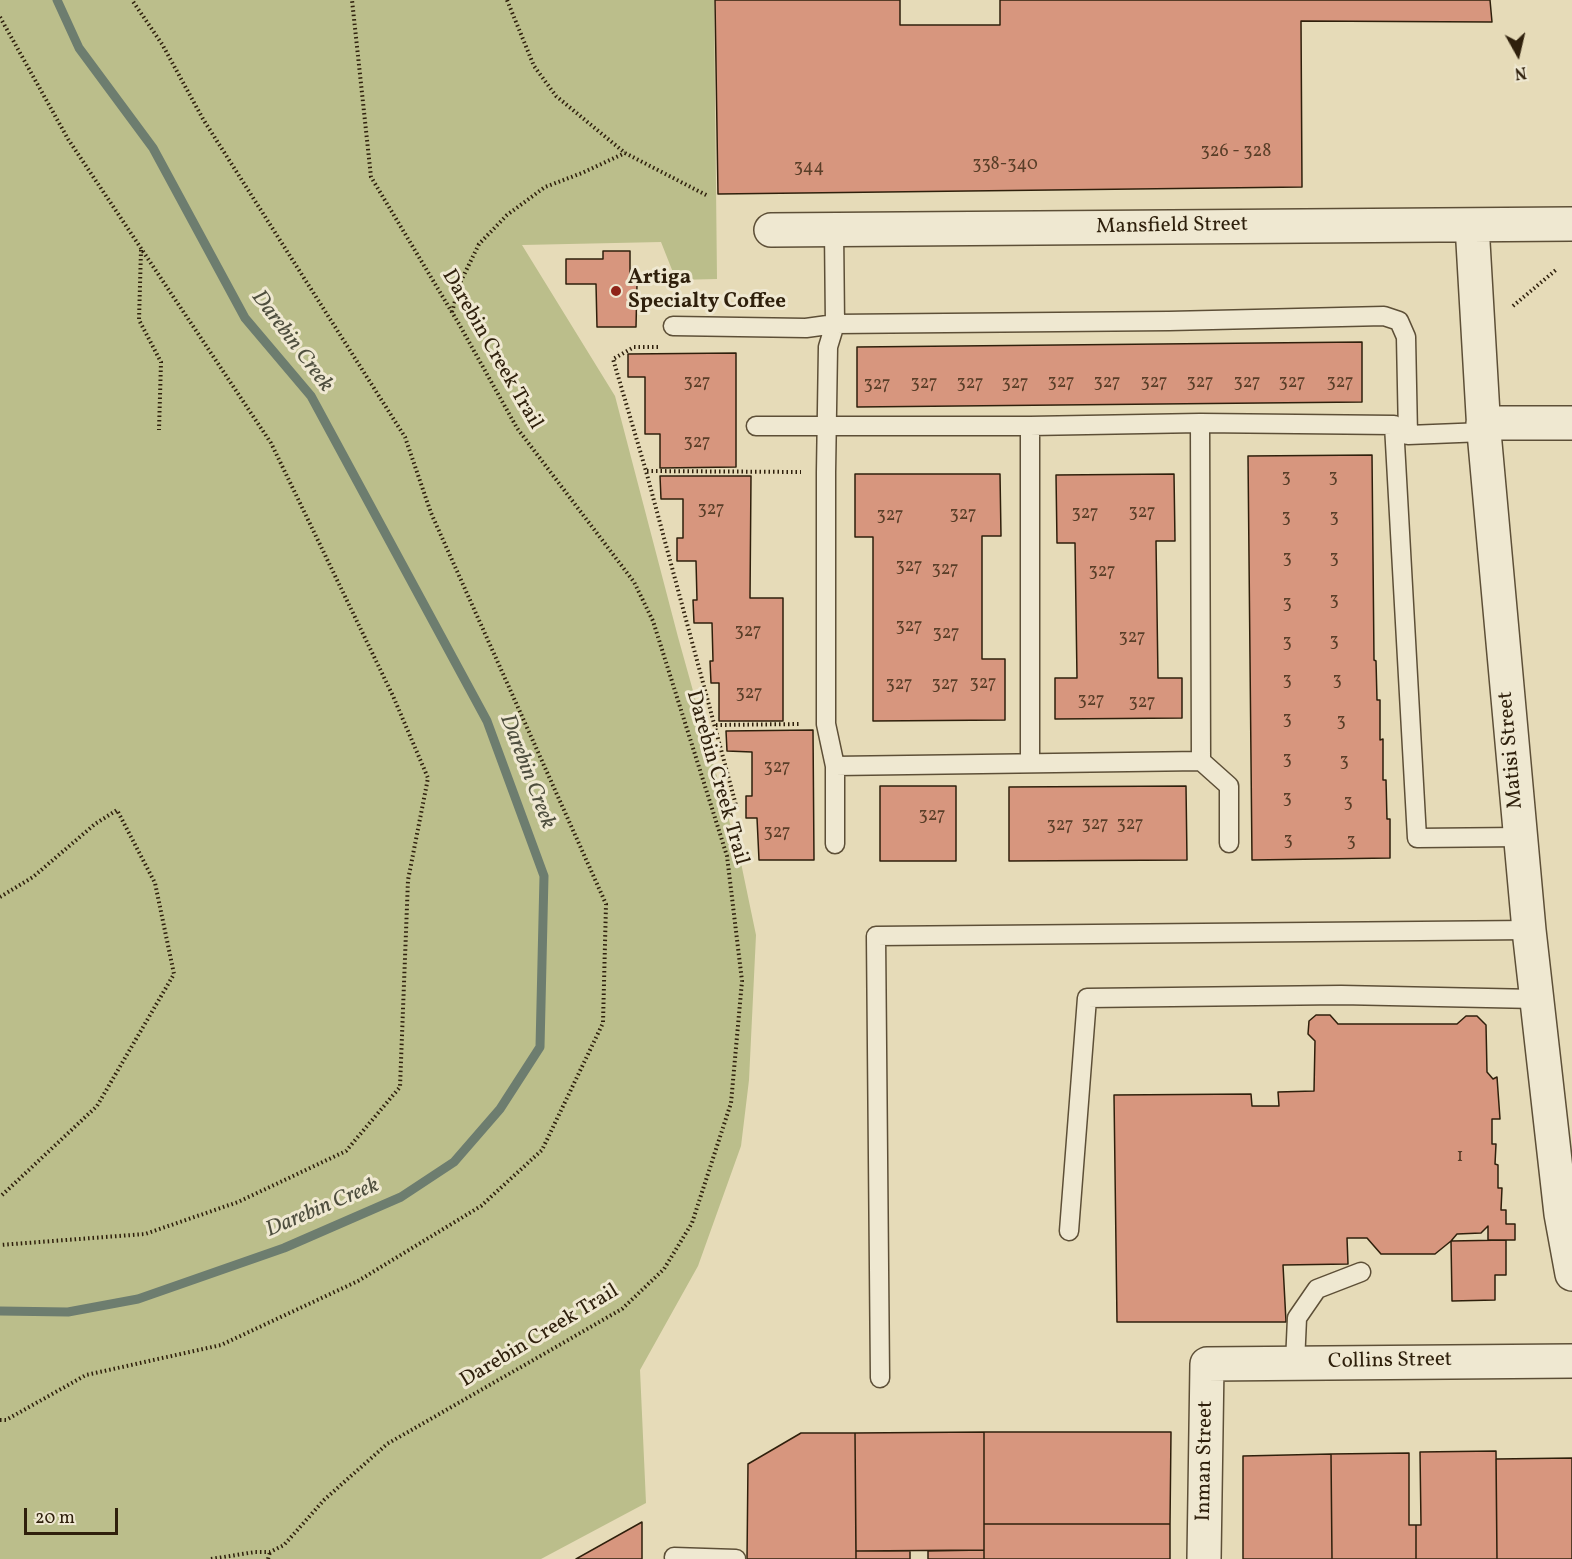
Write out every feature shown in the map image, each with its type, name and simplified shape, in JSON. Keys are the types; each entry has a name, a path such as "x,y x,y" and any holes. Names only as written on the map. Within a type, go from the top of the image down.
{"street":[{"name":"Mansfield Street","path":"771,231 1572,224"},
{"name":"Matisi Street","path":"1472,225 1484,427 1520,837 1536,999 1562,1214 1572,1274"},
{"path":"1484,427 1572,423"},
{"name":"Collins Street","path":"1207,1364 1572,1361"},
{"name":"Inman Street","path":"1204,1559 1207,1364"}],"lane":[{"path":"834,230 835,324 828,347 826,724 835,766 835,844"},
{"path":"673,326 806,328 835,324 1169,321 1384,316 1399,321 1406,337 1401,430 1417,838 1520,837"},
{"path":"756,426 1030,426 1200,423 1401,430 1484,427"},
{"path":"1200,423 1201,761"},
{"path":"1030,426 1030,763"},
{"path":"835,766 1201,761 1229,786 1229,843"},
{"path":"880,1378 876,936 1529,930"},
{"path":"1069,1231 1087,998 1341,995 1536,999"},
{"path":"1295,1363 1297,1318 1317,1289 1361,1272"},
{"path":"674,1557 736,1559"}],"path":[{"path":"0,1420 6,1420 86,1375 221,1345 358,1281 481,1206 542,1150 603,1023 606,904 431,513 405,437 203,119 162,44 132,0"},
{"name":"Darebin Creek Trail","path":"270,1552 284,1545 324,1500 387,1444 622,1309 664,1269 692,1223 731,1103 742,981 727,856 653,621 634,582 517,428 452,312 371,177 352,0"},
{"path":"507,0 534,66 556,96 625,153 708,196"},
{"path":"0,17 68,139 272,443 393,696 428,778 408,880 400,1087 346,1151 238,1202 145,1234 0,1245"},
{"path":"452,312 460,283 479,244 507,215 545,187 625,153"},
{"path":"141,249 139,320 161,362 159,430"},
{"path":"1513,306 1557,269"},
{"path":"665,347 634,347 613,359 646,471 737,809"},
{"path":"646,471 826,472"},
{"path":"716,726 826,724"},
{"path":"0,897 33,877 95,824 117,810 155,884 174,974 97,1106 0,1197"},
{"path":"211,1559 270,1552 268,1559"}],"green space":[{"path":"0,0 714,0 717,279 676,280 661,242 522,245 615,396 678,637 741,863 756,935 749,1080 741,1146 698,1266 640,1370 646,1503 541,1559 0,1559"}],"building":[{"path":"715,0 900,0 900,25 1000,25 1000,0 1490,0 1492,22 1301,21 1302,187 718,194"},
{"name":"Artiga Specialty Coffee","path":"603,251 630,251 630,284 637,284 636,327 597,327 596,284 566,284 566,259 603,259"},
{"path":"1362,342 1362,402 857,407 857,347"},
{"path":"736,353 736,467 660,468 660,434 645,434 645,377 628,377 628,354"},
{"path":"1372,455 1374,660 1376,661 1377,700 1380,700 1380,740 1383,739 1383,780 1386,780 1387,819 1390,819 1390,858 1252,860 1248,456"},
{"path":"855,474 1000,474 1001,536 982,536 982,659 1005,659 1005,720 873,721 873,537 855,537"},
{"path":"1174,474 1175,541 1156,541 1158,678 1182,678 1182,718 1055,719 1055,678 1077,678 1075,543 1057,543 1056,475"},
{"path":"660,476 751,476 750,598 783,598 783,721 719,721 719,683 711,683 712,623 694,623 693,600 697,600 696,561 677,561 677,538 683,538 683,499 661,499"},
{"path":"813,730 814,860 759,860 757,818 746,818 746,796 752,796 752,752 727,751 726,731"},
{"path":"880,786 956,786 956,861 880,861"},
{"path":"1186,786 1187,860 1009,861 1009,787"},
{"path":"1316,1015 1330,1015 1338,1024 1457,1024 1466,1016 1477,1016 1486,1025 1487,1072 1493,1079 1497,1077 1500,1119 1492,1119 1492,1144 1496,1144 1495,1164 1498,1165 1498,1188 1502,1188 1501,1210 1506,1210 1506,1224 1515,1224 1515,1240 1488,1240 1488,1226 1481,1233 1457,1234 1435,1254 1381,1254 1367,1238 1347,1238 1348,1264 1283,1265 1286,1322 1117,1322 1114,1095 1251,1094 1252,1106 1279,1106 1278,1092 1314,1091 1315,1041 1308,1034 1309,1021"},
{"path":"1506,1240 1506,1275 1495,1275 1495,1300 1452,1301 1451,1241"},
{"path":"984,1432 984,1550 856,1551 855,1433"},
{"path":"984,1432 1171,1432 1170,1524 984,1524"},
{"path":"801,1433 855,1433 856,1559 747,1559 748,1464"},
{"path":"1496,1451 1497,1559 1416,1559 1416,1525 1421,1525 1420,1452"},
{"path":"1409,1453 1409,1525 1416,1525 1416,1559 1332,1559 1331,1454"},
{"path":"1331,1454 1332,1559 1243,1559 1243,1456"},
{"path":"1572,1458 1572,1559 1497,1559 1496,1459"},
{"path":"642,1522 642,1559 576,1559"},
{"path":"984,1524 1170,1524 1170,1559 984,1559"},
{"path":"984,1550 984,1559 928,1559 928,1551"},
{"path":"856,1551 910,1551 910,1559 856,1559"}],"waterway":[{"name":"Darebin Creek","path":"0,1311 68,1312 138,1299 284,1248 401,1197 454,1162 500,1109 540,1047 544,876 487,721 311,396 245,318 153,148 79,48 57,0"}],"place":[{"name":"Artiga Specialty Coffee","path":"616,291"}]}
